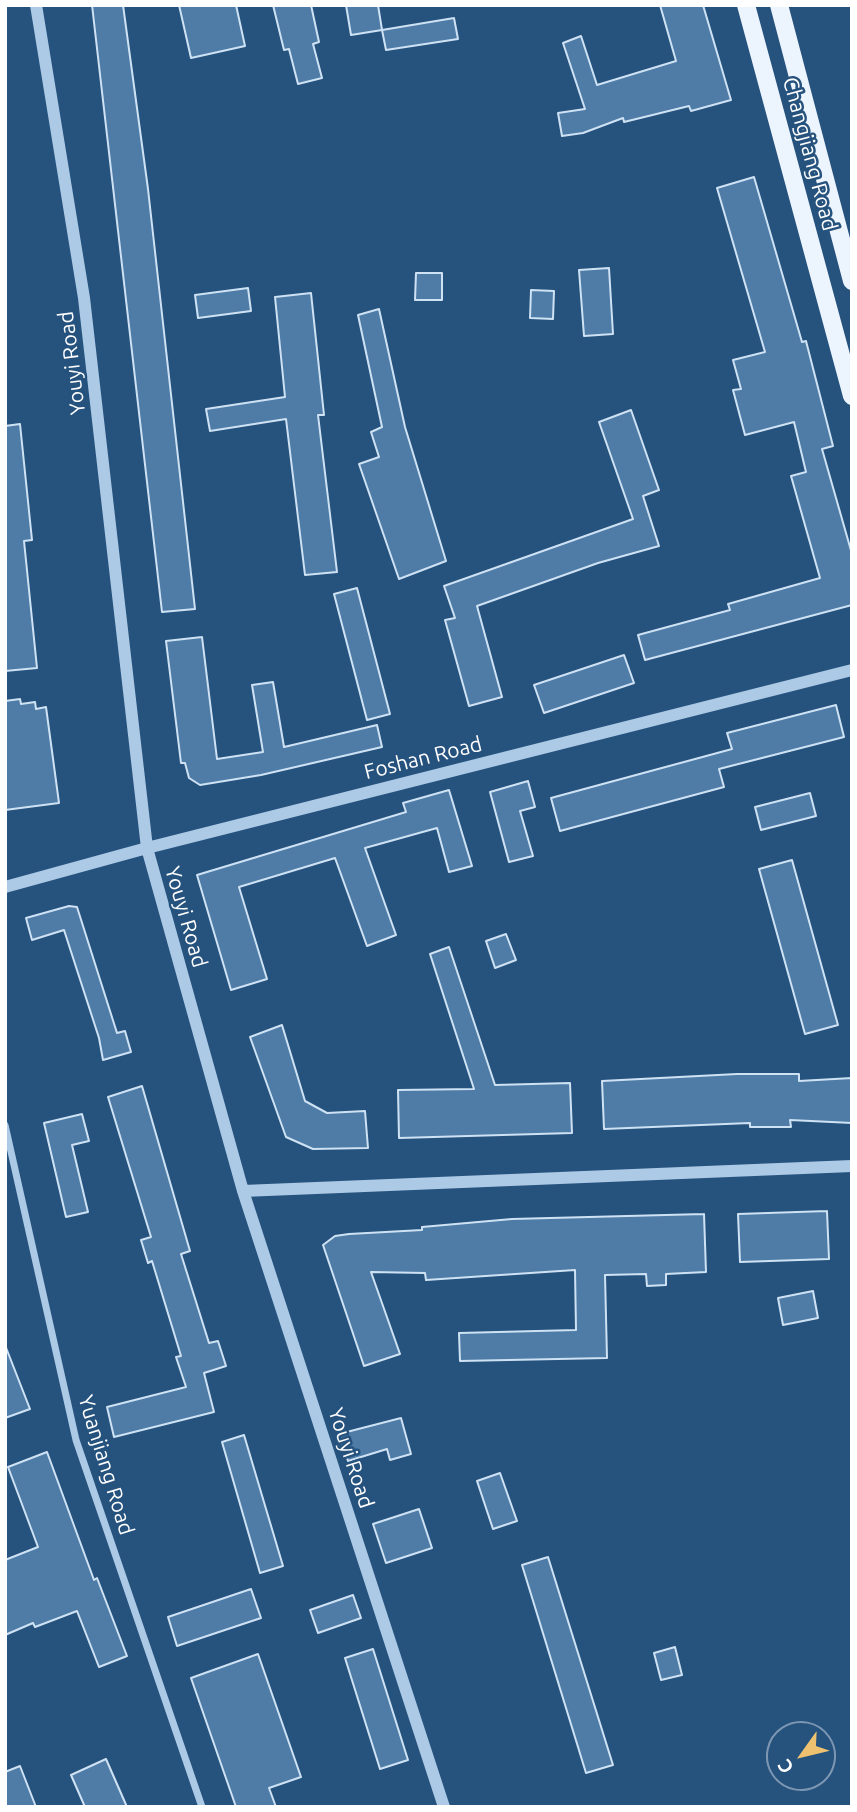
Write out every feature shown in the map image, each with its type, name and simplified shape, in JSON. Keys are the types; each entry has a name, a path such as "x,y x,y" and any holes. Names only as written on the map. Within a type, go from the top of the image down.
{"main road":[{"name":"Changjiang Road","path":"746,5 852,396"},
{"name":"Changjiang Road","path":"779,5 852,281"}],"street":[{"name":"Youyi Road","path":"36,5 84,298 147,848 243,1191 444,1807"},
{"name":"Foshan Road","path":"5,887 147,848 852,670"},
{"name":"Yuanjiang Road","path":"5,1125 76,1440 202,1807"},
{"path":"243,1191 852,1166"}],"building":[{"path":"92,5 123,5 148,189 195,609 162,612"},
{"path":"179,5 236,5 245,46 191,58"},
{"path":"273,5 311,5 319,42 313,44 322,78 298,84 289,49 284,50"},
{"path":"346,5 378,5 382,30 351,35"},
{"path":"660,5 703,5 731,100 691,111 689,106 624,122 623,118 583,133 562,136 558,113 585,109 563,43 581,36 597,85 676,61"},
{"path":"454,18 458,39 386,50 382,30"},
{"path":"754,177 802,342 806,341 833,446 822,449 852,554 852,605 645,660 638,635 730,610 728,604 820,578 791,476 806,472 794,422 745,435 733,390 741,389 733,360 765,352 717,188"},
{"path":"609,268 613,334 584,336 579,270"},
{"path":"416,273 442,273 442,300 415,300"},
{"path":"248,288 251,311 198,318 195,295"},
{"path":"531,290 554,291 553,319 530,318"},
{"path":"311,293 324,415 318,415 337,572 305,575 286,419 210,431 206,409 285,397 275,297"},
{"path":"379,309 405,427 446,561 399,579 359,464 379,457 371,432 382,427 358,315"},
{"path":"631,410 659,490 643,496 659,546 598,563 477,606 502,697 469,706 445,620 455,618 444,586 633,519 599,422"},
{"path":"20,424 32,540 24,541 37,668 5,671 5,426"},
{"path":"357,588 390,714 367,720 334,594"},
{"path":"202,637 217,759 263,752 252,685 273,682 284,747 377,725 382,747 261,775 200,785 189,778 185,763 181,763 166,641"},
{"path":"624,655 634,683 544,713 534,685"},
{"path":"20,699 21,704 35,702 36,709 46,707 59,803 5,810 5,701"},
{"path":"836,705 844,737 719,769 724,787 560,831 551,798 732,749 727,733"},
{"path":"528,781 535,807 520,811 533,856 509,862 490,792"},
{"path":"449,790 472,866 449,872 437,828 365,848 396,935 367,946 335,858 239,887 267,979 231,990 197,875 406,812 403,803"},
{"path":"810,793 816,816 761,830 755,807"},
{"path":"792,860 838,1025 805,1034 759,869"},
{"path":"69,906 77,907 117,1033 125,1031 131,1052 103,1060 99,1038 64,930 32,940 26,918"},
{"path":"506,934 516,960 495,968 486,941"},
{"path":"449,947 495,1085 570,1083 572,1133 399,1138 398,1090 474,1089 430,954"},
{"path":"282,1025 305,1101 327,1113 365,1111 368,1148 313,1149 286,1137 250,1037"},
{"path":"737,1074 799,1074 799,1081 852,1078 852,1123 790,1120 791,1127 750,1127 750,1123 604,1129 602,1081"},
{"path":"142,1086 190,1251 181,1254 209,1343 218,1341 226,1366 204,1373 214,1412 114,1437 107,1407 186,1387 176,1357 181,1356 152,1261 148,1263 141,1240 151,1237 108,1097"},
{"path":"82,1114 89,1141 72,1145 88,1212 66,1217 44,1123"},
{"path":"827,1211 829,1259 740,1262 738,1214"},
{"path":"704,1214 706,1272 666,1274 666,1285 647,1286 646,1274 605,1275 607,1358 460,1361 459,1333 576,1330 575,1270 426,1280 425,1273 371,1272 400,1354 364,1366 323,1245 335,1236 349,1234 422,1230 422,1227 512,1219"},
{"path":"813,1291 818,1318 783,1325 778,1298"},
{"path":"5,1345 30,1409 5,1418"},
{"path":"401,1418 411,1454 390,1460 387,1449 348,1461 339,1434"},
{"path":"244,1435 283,1566 260,1573 222,1442"},
{"path":"47,1452 94,1580 97,1578 127,1656 99,1667 77,1611 35,1627 33,1623 5,1635 5,1560 38,1547 8,1467"},
{"path":"500,1473 517,1521 493,1529 477,1481"},
{"path":"419,1509 432,1548 386,1563 373,1524"},
{"path":"548,1557 613,1765 586,1773 522,1565"},
{"path":"251,1589 261,1618 177,1646 168,1617"},
{"path":"353,1595 361,1618 318,1633 310,1610"},
{"path":"675,1647 682,1675 661,1680 654,1653"},
{"path":"373,1649 408,1760 380,1769 345,1658"},
{"path":"258,1654 301,1777 269,1788 276,1807 236,1807 191,1678"},
{"path":"106,1759 127,1807 85,1807 71,1775"},
{"path":"20,1766 36,1807 5,1807 5,1772"}]}
